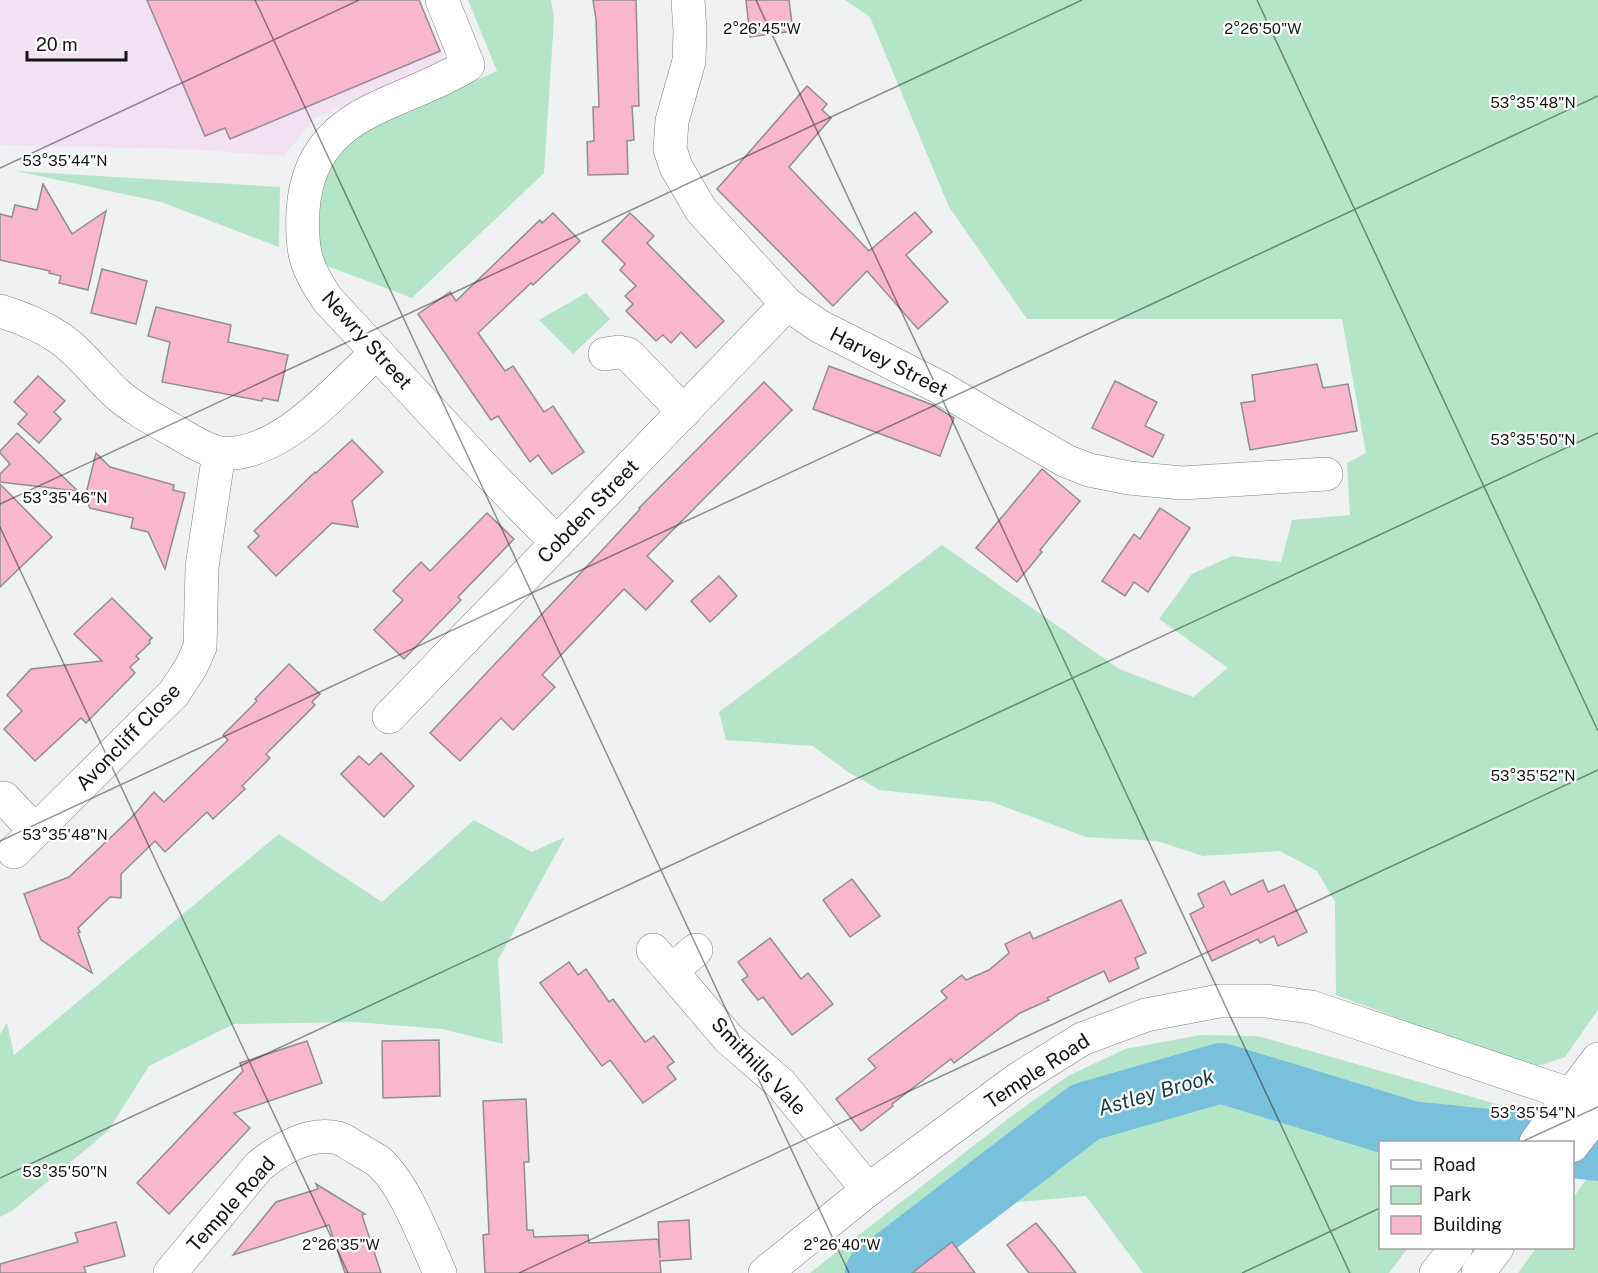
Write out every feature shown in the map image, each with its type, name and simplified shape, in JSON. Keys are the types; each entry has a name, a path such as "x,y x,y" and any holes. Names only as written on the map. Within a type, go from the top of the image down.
{"main road":[{"name":"Newry Street","path":"442,0 468,65 360,115 325,146 315,162 304,204 302,235 306,262 316,283 328,300 557,543"},
{"name":"Harvey Street","path":"688,0 689,61 672,121 670,149 681,176 701,210 787,304 819,326 939,387 1066,461 1089,470 1129,478 1182,483 1326,474"},
{"name":"Cobden Street","path":"389,717 787,304"},
{"path":"0,311 41,326 60,338 118,395 165,426 219,453 246,451 272,442 309,415 377,352"},
{"path":"605,354 619,352 628,354 684,412"},
{"name":"Avoncliff Close","path":"4,798 24,841 174,693 191,667 200,647 202,567 219,453"},
{"name":"Smithills Vale","path":"696,951 662,961 729,1039 781,1084 868,1190"},
{"name":"Temple Road","path":"765,1273 868,1190 1018,1079 1082,1039 1146,1015 1219,1001 1266,1001 1311,1007 1589,1101"},
{"path":"1574,1141 1589,1101 1598,1059"},
{"path":"1539,1141 1589,1101"},
{"name":"Temple Road","path":"170,1273 259,1166 277,1151 321,1136 340,1138 378,1162 398,1186 418,1223 440,1273"},
{"path":"1436,1273 1455,1249"},
{"path":"1478,1273 1496,1249"}],"shaded area":[{"path":"0,0 420,0 446,62 315,118 284,156 185,149 0,145"}],"green space":[{"path":"468,0 551,0 554,19 544,173 412,298 314,261 322,191 333,160 355,135 497,71"},
{"path":"845,0 1598,0 1598,1010 1565,1057 1532,1068 1336,995 1335,902 1317,871 1280,851 1203,856 1157,841 1086,837 992,802 880,790 848,772 813,746 726,740 719,712 942,545 1119,669 1193,697 1228,668 1159,619 1192,574 1232,556 1281,562 1292,520 1350,515 1347,463 1366,453 1342,319 1027,319 949,207 870,17"},
{"path":"16,171 280,187 279,247 161,202"},
{"path":"586,293 610,319 573,354 539,320"},
{"path":"474,820 532,852 565,837 498,960 503,1044 442,1029 354,1022 234,1024 149,1066 108,1131 12,1211 0,1217 0,1034 7,1023 14,1055 279,834 382,902"},
{"path":"1200,1035 1258,1036 1511,1108 1486,1141 1379,1141 1379,1249 1407,1249 1389,1273 1143,1273 1086,1196 986,1205 897,1273 810,1273 1013,1115 1068,1076 1125,1049"},
{"path":"1598,1163 1598,1273 1518,1273 1535,1249 1574,1249 1574,1197"}],"building":[{"path":"147,0 419,0 440,51 230,139 225,128 205,136"},
{"path":"593,0 636,0 639,106 632,106 634,140 627,141 628,174 588,175 587,142 594,141 593,107 599,107 596,19"},
{"path":"746,0 789,0 793,31 750,37"},
{"path":"807,86 827,104 822,110 831,118 789,167 869,251 915,212 932,232 906,255 948,302 918,329 867,271 833,306 717,189"},
{"path":"43,184 72,234 106,211 88,290 59,283 61,276 49,273 50,271 0,260 0,214 12,217 15,205 37,210"},
{"path":"553,213 580,241 478,333 505,371 513,366 544,412 553,406 584,452 552,474 538,455 530,462 498,416 491,420 418,314 450,292 456,301 540,220 542,223"},
{"path":"630,213 654,236 647,243 724,321 696,348 681,332 671,343 663,335 656,341 626,311 633,304 625,296 636,286 620,270 625,264 602,241"},
{"path":"102,269 147,281 136,324 91,313"},
{"path":"156,307 231,325 228,342 288,355 278,401 263,398 262,401 162,382 170,342 148,336"},
{"path":"1317,364 1323,388 1348,384 1357,431 1250,450 1241,403 1255,401 1252,375"},
{"path":"829,366 933,405 954,418 940,456 813,409"},
{"path":"38,376 65,401 54,412 61,419 39,443 18,424 27,414 14,402"},
{"path":"1115,381 1157,402 1145,426 1164,435 1153,457 1092,428"},
{"path":"764,382 792,410 647,556 673,581 646,610 624,589 542,675 555,687 513,730 501,718 460,761 430,733 639,508"},
{"path":"17,433 78,491 0,482 0,474 10,464 0,451"},
{"path":"352,440 383,472 352,501 358,527 332,523 276,576 248,547 259,536 254,531"},
{"path":"96,453 110,467 174,485 173,490 185,493 165,569 148,532 131,528 133,518 90,508 85,498"},
{"path":"1042,469 1080,501 1017,582 976,548"},
{"path":"0,484 52,537 0,587"},
{"path":"1160,508 1190,528 1148,592 1134,582 1125,596 1102,581 1134,534 1140,539"},
{"path":"487,513 514,539 458,597 461,600 404,659 374,630 403,600 393,591 421,562 430,571"},
{"path":"719,576 737,596 710,622 691,601"},
{"path":"112,598 152,638 150,643 136,656 139,659 130,667 135,673 86,723 81,718 35,761 4,729 22,711 7,695 31,669 102,661 74,634"},
{"path":"289,664 320,694 312,702 315,705 266,754 270,758 242,786 245,789 213,819 207,812 165,852 155,841 121,874 121,898 110,897 78,928 92,973 41,940 24,894 69,877 131,818 154,792 164,802 228,740 223,735"},
{"path":"381,753 414,786 384,817 341,774 359,756 369,765"},
{"path":"852,879 880,916 850,937 823,900"},
{"path":"1263,880 1268,892 1284,885 1307,932 1278,946 1274,936 1260,943 1258,939 1212,961 1190,914 1204,907 1198,894 1224,881 1231,895"},
{"path":"1121,900 1146,953 1135,958 1139,968 1109,982 1104,971 1020,1013 954,1063 951,1059 861,1131 836,1099 876,1068 868,1059 947,998 941,991 962,975 966,980 989,970 1009,953 1005,944 1030,932 1033,939"},
{"path":"770,938 801,979 808,973 833,1004 792,1035 763,997 758,1000 742,980 748,976 738,962"},
{"path":"569,962 578,975 586,969 609,1002 613,999 645,1042 654,1036 674,1062 667,1067 676,1079 643,1103 610,1060 602,1066 540,983"},
{"path":"439,1040 440,1096 383,1098 382,1041"},
{"path":"307,1041 322,1083 234,1113 250,1128 169,1214 137,1183 243,1071 240,1063"},
{"path":"526,1099 529,1162 524,1162 527,1230 533,1230 534,1237 588,1235 589,1243 658,1239 660,1258 658,1222 689,1220 691,1259 660,1261 661,1273 485,1273 483,1235 489,1234 483,1101"},
{"path":"316,1184 365,1214 362,1215 381,1273 345,1273 329,1225 233,1255 276,1202 318,1189"},
{"path":"116,1222 125,1256 84,1267 86,1273 0,1273 0,1264 78,1242 75,1233"},
{"path":"1036,1223 1076,1273 1029,1273 1007,1245"},
{"path":"952,1242 975,1273 912,1273"}],"waterway":[{"name":"Astley Brook","path":"875,1273 1085,1112 1221,1073 1411,1131 1508,1141"},
{"name":"Astley Brook","path":"1574,1148 1598,1151"}]}
